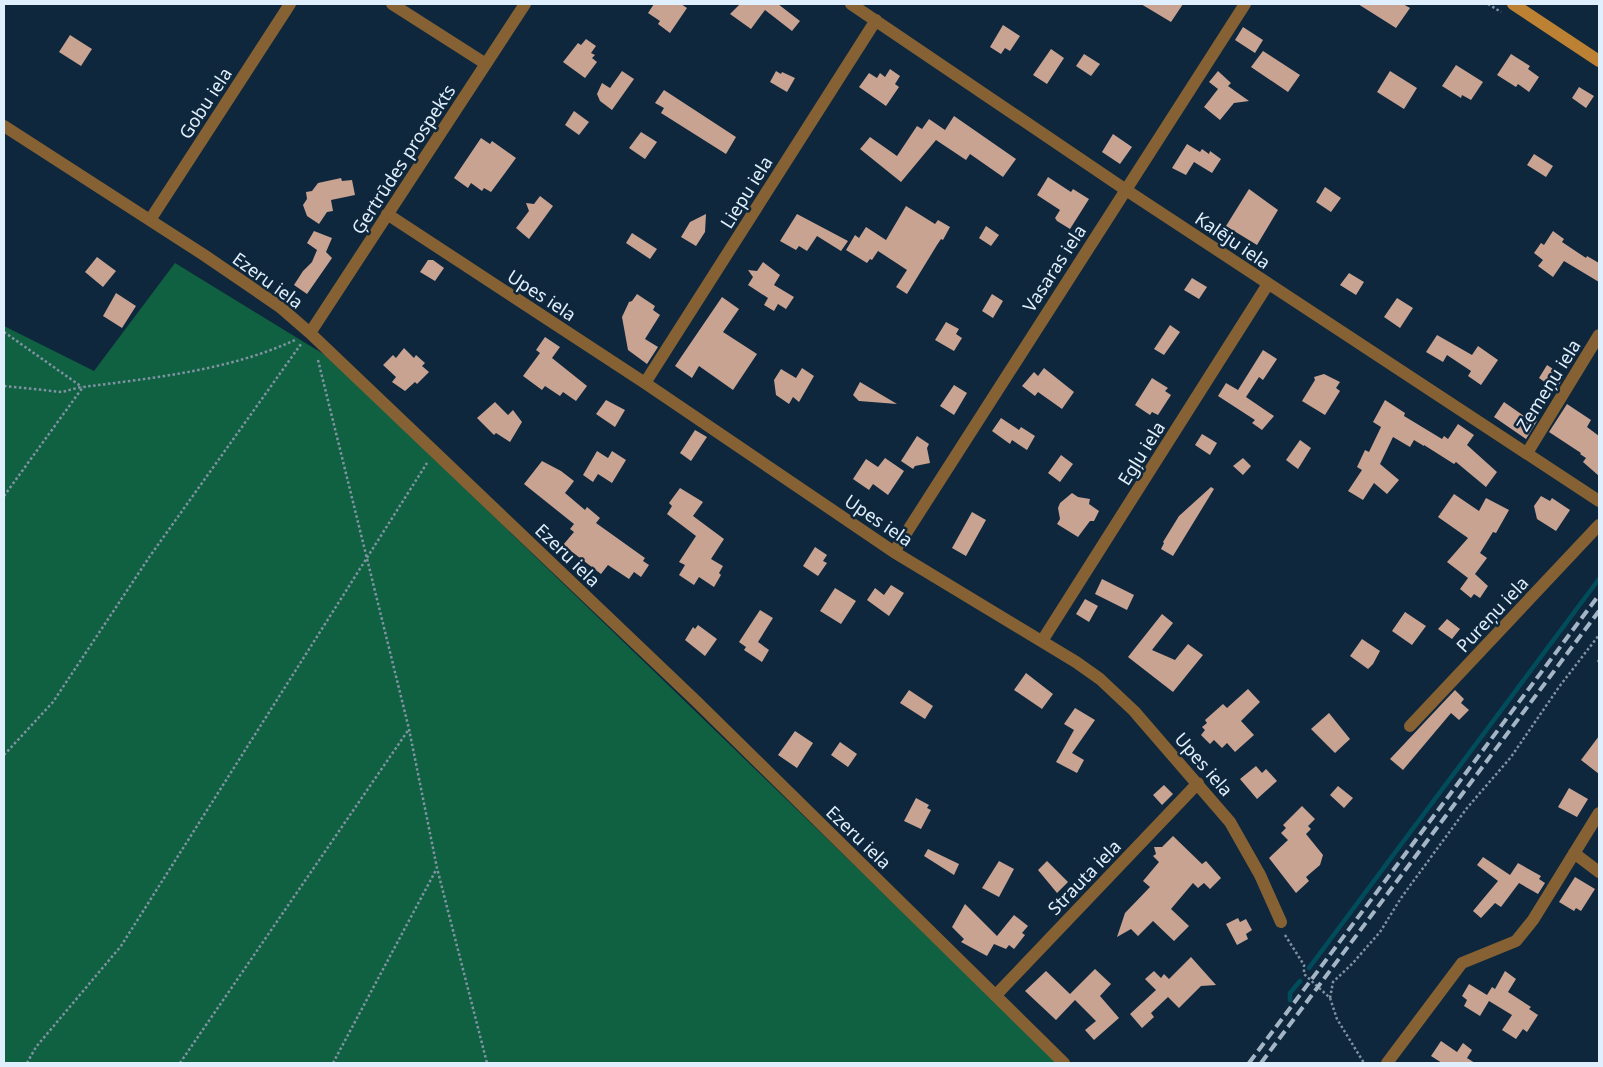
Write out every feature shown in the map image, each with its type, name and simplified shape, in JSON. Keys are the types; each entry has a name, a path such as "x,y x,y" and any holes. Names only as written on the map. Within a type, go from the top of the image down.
{"main road":[{"path":"1513,4 1599,61"}],"street":[{"name":"Gobu iela","path":"150,220 290,4"},
{"path":"392,4 486,64"},
{"name":"Ģertrūdes prospekts","path":"310,333 525,4"},
{"name":"Kalēju iela","path":"851,4 1126,190 1599,501"},
{"name":"Vasaras iela","path":"894,552 1245,4"},
{"name":"Liepu iela","path":"645,383 876,20"},
{"name":"Ezeru iela","path":"4,126 280,306 696,701 1064,1063"},
{"name":"Upes iela","path":"387,214 645,383 894,552 1100,679 1134,711 1230,822 1260,875 1281,922"},
{"name":"Egļu iela","path":"1042,642 1268,284"},
{"name":"Zemeņu iela","path":"1527,453 1599,335"},
{"name":"Pureņu iela","path":"1410,726 1599,525"},
{"name":"Strauta iela","path":"996,995 1198,783"},
{"path":"1387,1063 1448,978 1462,963 1516,941 1533,920 1599,814"},
{"path":"1574,853 1599,872"}],"path":[{"path":"4,332 82,387"},
{"path":"4,386 62,392 82,387 163,377 269,352 310,333"},
{"path":"310,333 326,387 409,729 437,868 487,1063"},
{"path":"4,755 53,702 150,556 310,333"},
{"path":"4,496 82,387"},
{"path":"27,1063 36,1047 120,946 434,452"},
{"path":"1330,998 1333,982 1352,964 1380,932 1401,898 1450,831 1511,757 1559,687 1599,635"},
{"path":"180,1063 409,729"},
{"path":"333,1063 437,868"},
{"path":"1281,922 1282,929 1304,965 1304,974 1330,998 1337,1019 1364,1063"}],"green space":[{"path":"175,263 330,358 1059,1063 4,1063 4,326 94,371"}],"building":[{"path":"654,4 681,4 687,8 670,33 658,24 660,21 648,13"},
{"path":"740,4 778,4 800,21 792,31 765,10 751,29 730,14"},
{"path":"1141,4 1183,4 1171,22"},
{"path":"1358,4 1403,4 1410,8 1396,28"},
{"path":"1003,25 1020,36 1010,51 1005,48 1001,54 990,47"},
{"path":"1243,27 1263,40 1255,53 1235,40"},
{"path":"70,35 92,49 81,66 59,52"},
{"path":"586,39 596,46 591,53 595,55 592,58 597,62 585,78 563,62 578,43 581,45"},
{"path":"1051,49 1064,58 1047,84 1033,75"},
{"path":"1263,51 1300,75 1288,92 1251,67"},
{"path":"1084,54 1100,64 1091,76 1076,66"},
{"path":"1511,54 1530,66 1528,69 1539,77 1529,92 1518,84 1516,87 1497,75"},
{"path":"1456,65 1483,82 1471,100 1462,95 1461,98 1442,86"},
{"path":"890,69 900,76 895,84 899,87 886,106 859,87 869,73 877,78 880,73 885,77"},
{"path":"622,71 634,79 612,110 600,101 597,94 602,83 610,88"},
{"path":"776,71 795,78 787,92 770,82"},
{"path":"1218,71 1231,83 1228,86 1249,101 1234,103 1220,120 1204,107 1218,89 1209,82"},
{"path":"1390,71 1417,88 1404,109 1377,92"},
{"path":"1579,87 1594,96 1586,108 1572,98"},
{"path":"664,90 736,137 726,154 661,113 664,108 655,103"},
{"path":"574,111 589,122 579,135 565,125"},
{"path":"954,116 1016,159 1003,177 970,154 966,160 936,140 901,182 860,149 870,137 897,156 917,126 922,129 929,119 945,130"},
{"path":"641,132 657,142 645,159 629,148"},
{"path":"1113,134 1132,147 1120,164 1102,152"},
{"path":"481,138 490,144 492,141 516,158 491,192 484,188 482,191 471,183 468,188 454,178"},
{"path":"1187,144 1200,152 1202,149 1209,154 1210,151 1221,159 1212,173 1194,162 1186,175 1172,168"},
{"path":"1534,154 1553,166 1546,177 1527,165"},
{"path":"1048,177 1071,192 1073,189 1089,199 1070,229 1055,218 1060,210 1037,195"},
{"path":"341,178 342,181 352,180 355,195 331,200 333,211 327,212 319,224 307,216 303,205 307,199 306,192 312,191 318,183"},
{"path":"1325,187 1341,198 1331,212 1316,202"},
{"path":"1249,189 1278,210 1257,245 1226,226"},
{"path":"540,196 553,206 529,239 516,228 529,211 526,203 534,204"},
{"path":"906,206 935,224 938,220 950,227 907,294 896,287 907,270 878,251 872,260 870,259 867,263 846,250 855,235 859,238 866,227 886,240"},
{"path":"706,214 705,232 696,246 681,237 690,222"},
{"path":"797,214 848,241 841,251 817,236 807,251 799,246 796,250 780,241"},
{"path":"986,226 999,235 991,246 979,238"},
{"path":"314,231 332,238 326,252 332,258 307,294 294,285 303,271 312,262 317,250 307,243"},
{"path":"1553,231 1564,239 1562,242 1586,258 1587,256 1599,263 1599,282 1564,261 1553,277 1538,266 1543,260 1534,253 1541,243 1544,245"},
{"path":"632,233 657,249 650,259 626,243"},
{"path":"97,257 116,271 103,287 85,272"},
{"path":"428,260 433,260 444,268 435,281 420,272"},
{"path":"763,262 780,275 774,285 794,297 786,309 778,304 774,311 764,305 768,298 748,285 753,277 748,270 757,271"},
{"path":"1349,273 1364,282 1356,295 1340,285"},
{"path":"1192,278 1207,287 1199,299 1184,290"},
{"path":"116,293 136,306 122,328 103,316"},
{"path":"637,294 655,306 653,310 660,315 645,339 658,347 647,364 628,350 622,317 629,302"},
{"path":"992,294 1003,301 993,318 982,311"},
{"path":"722,297 739,309 723,332 757,354 733,390 699,366 692,378 675,366"},
{"path":"1397,298 1413,308 1400,328 1384,317"},
{"path":"946,322 959,329 956,334 962,338 954,351 935,340"},
{"path":"1170,325 1180,332 1164,355 1154,349"},
{"path":"1437,335 1472,355 1478,346 1498,360 1481,385 1468,376 1471,371 1447,355 1443,362 1426,352"},
{"path":"545,337 560,347 552,358 587,386 576,401 563,392 560,396 545,386 542,390 523,376 540,353 536,350"},
{"path":"404,348 414,358 416,355 425,363 422,366 429,372 417,384 415,382 405,391 392,382 396,377 383,365 393,355 396,358"},
{"path":"1263,350 1277,359 1263,380 1259,377 1246,397 1274,416 1262,430 1252,423 1255,420 1218,396 1226,383 1238,390"},
{"path":"1547,365 1564,376 1556,390 1539,378"},
{"path":"802,368 814,376 799,402 793,397 789,404 776,395 774,380 781,369 796,378"},
{"path":"1044,368 1074,392 1062,409 1038,392 1035,396 1022,386 1034,372 1038,376"},
{"path":"1324,374 1340,382 1336,388 1340,391 1325,415 1302,401 1315,380 1314,377"},
{"path":"1152,378 1168,388 1165,391 1171,395 1158,415 1152,412 1150,415 1135,405"},
{"path":"860,382 897,404 859,401 853,395"},
{"path":"954,385 967,393 954,415 940,406"},
{"path":"606,400 625,410 615,427 596,414"},
{"path":"1385,400 1405,413 1404,416 1442,439 1444,436 1448,439 1458,424 1474,435 1467,445 1497,472 1486,487 1456,462 1454,464 1414,440 1410,447 1393,437 1380,464 1399,480 1387,494 1374,483 1363,500 1348,491 1362,470 1357,467 1365,450 1369,452 1381,427 1373,422"},
{"path":"495,402 508,415 513,410 522,422 510,442 496,433 494,435 477,418"},
{"path":"1504,402 1524,416 1525,414 1537,421 1526,439 1494,417"},
{"path":"1567,404 1591,420 1587,427 1599,436 1599,476 1583,462 1586,458 1581,453 1549,432"},
{"path":"1001,418 1019,430 1021,427 1035,436 1027,450 1012,440 1010,444 992,431"},
{"path":"695,430 707,437 691,461 680,453"},
{"path":"1202,434 1217,443 1210,455 1195,445"},
{"path":"917,436 929,444 927,448 930,463 915,466 913,469 901,461"},
{"path":"1300,440 1311,448 1298,469 1286,460"},
{"path":"597,451 608,458 612,451 626,460 612,483 598,474 593,482 583,475"},
{"path":"1061,455 1073,464 1060,482 1048,473"},
{"path":"885,458 904,471 888,495 873,484 869,490 853,479 866,459 878,467"},
{"path":"1243,458 1251,466 1243,475 1233,466"},
{"path":"542,461 561,471 574,481 565,493 585,510 587,507 600,518 596,523 645,558 643,561 649,565 641,577 634,572 629,579 608,565 601,574 563,545 574,532 570,529 574,524 524,484"},
{"path":"1211,487 1214,489 1173,556 1161,549 1163,542 1179,516"},
{"path":"680,488 703,502 693,516 724,539 711,559 723,566 719,573 721,575 714,587 699,577 694,585 679,575 685,565 679,562 696,536 667,514 672,506 669,503"},
{"path":"1072,493 1078,497 1090,499 1089,504 1099,511 1094,521 1090,521 1078,537 1057,524 1060,519 1058,508 1060,503"},
{"path":"1454,494 1479,511 1486,498 1509,510 1496,533 1493,532 1480,553 1487,558 1475,574 1488,586 1480,598 1474,594 1471,598 1460,589 1468,578 1447,562 1468,538 1438,517"},
{"path":"1541,496 1550,501 1552,498 1570,510 1556,531 1537,519 1534,506"},
{"path":"972,512 986,520 966,556 952,548"},
{"path":"815,547 827,555 823,561 827,563 818,576 803,566"},
{"path":"1102,579 1134,595 1127,610 1095,594"},
{"path":"891,585 904,593 889,616 867,600 875,588 884,595"},
{"path":"835,588 856,601 841,624 820,611"},
{"path":"1085,599 1098,606 1089,622 1076,614"},
{"path":"760,610 773,618 758,642 769,650 762,662 744,650 746,647 739,642"},
{"path":"1405,612 1426,626 1412,645 1392,631"},
{"path":"1162,614 1173,623 1152,650 1175,660 1188,644 1203,655 1173,692 1128,657"},
{"path":"1447,619 1460,629 1452,639 1438,629"},
{"path":"698,625 717,639 705,656 685,640 693,627 695,629"},
{"path":"1362,639 1380,651 1368,669 1350,656"},
{"path":"1026,673 1053,694 1042,709 1014,690"},
{"path":"1248,689 1260,702 1241,721 1254,735 1235,752 1227,743 1222,748 1214,740 1210,744 1201,735 1205,730 1202,727 1207,723 1205,720 1223,704 1227,708"},
{"path":"909,690 933,706 925,719 900,703"},
{"path":"1455,690 1464,699 1461,703 1469,710 1459,720 1451,713 1403,770 1390,759"},
{"path":"1075,708 1095,720 1072,753 1084,760 1077,773 1056,762 1074,730 1064,724"},
{"path":"1329,713 1350,739 1335,753 1311,729"},
{"path":"795,731 813,743 797,768 778,755"},
{"path":"1599,736 1599,774 1581,760"},
{"path":"840,742 857,754 848,767 831,755"},
{"path":"1256,766 1262,773 1266,769 1277,781 1257,799 1240,779"},
{"path":"1164,785 1173,794 1162,805 1153,795"},
{"path":"1338,786 1353,798 1344,808 1330,795"},
{"path":"1569,788 1588,799 1577,817 1558,807"},
{"path":"916,798 929,805 927,808 931,810 921,829 904,821"},
{"path":"1302,806 1315,819 1308,826 1311,829 1306,834 1323,855 1320,865 1306,877 1309,881 1296,893 1269,858 1288,840 1281,833 1286,828 1283,825"},
{"path":"1173,836 1202,864 1206,861 1221,878 1210,889 1204,883 1198,888 1193,883 1171,909 1189,926 1174,941 1153,921 1138,936 1131,929 1117,937 1125,913 1150,887 1143,881 1159,862 1153,856 1156,854 1154,847 1162,847"},
{"path":"928,849 959,864 954,875 924,856"},
{"path":"1483,857 1510,875 1518,863 1541,876 1539,879 1545,883 1538,894 1519,883 1501,907 1495,903 1481,918 1473,911 1498,881 1477,865"},
{"path":"999,861 1014,869 999,897 982,888"},
{"path":"1047,861 1068,882 1057,893 1038,870"},
{"path":"1575,877 1595,889 1581,911 1576,908 1574,911 1559,902"},
{"path":"965,904 997,936 1014,915 1028,926 1022,933 1025,935 1014,949 1009,945 1006,949 994,944 987,956 961,942 964,939 952,927"},
{"path":"1238,918 1240,922 1246,919 1252,930 1246,934 1248,939 1237,945 1226,924"},
{"path":"1191,957 1216,985 1201,986 1179,1008 1168,997 1151,1013 1154,1017 1142,1028 1130,1014 1156,990 1145,979 1154,971 1161,978 1164,974 1169,979"},
{"path":"1095,969 1111,984 1100,996 1119,1018 1094,1040 1085,1030 1096,1021 1075,1000 1056,1020 1025,991 1046,971 1070,994"},
{"path":"1505,971 1516,979 1508,992 1531,1007 1529,1009 1538,1015 1527,1032 1523,1029 1516,1039 1502,1030 1512,1015 1489,1001 1480,1016 1464,1006 1467,1000 1462,996 1469,984 1487,995 1492,987 1495,989"},
{"path":"1441,1041 1457,1052 1463,1043 1472,1050 1467,1058 1475,1063 1442,1063 1431,1056"}],"waterway":[{"path":"1309,968 1599,579"},
{"path":"1290,1000 1290,993 1300,981"}],"railway":[{"path":"1249,1063 1599,595"},
{"path":"1261,1063 1599,611"}]}
